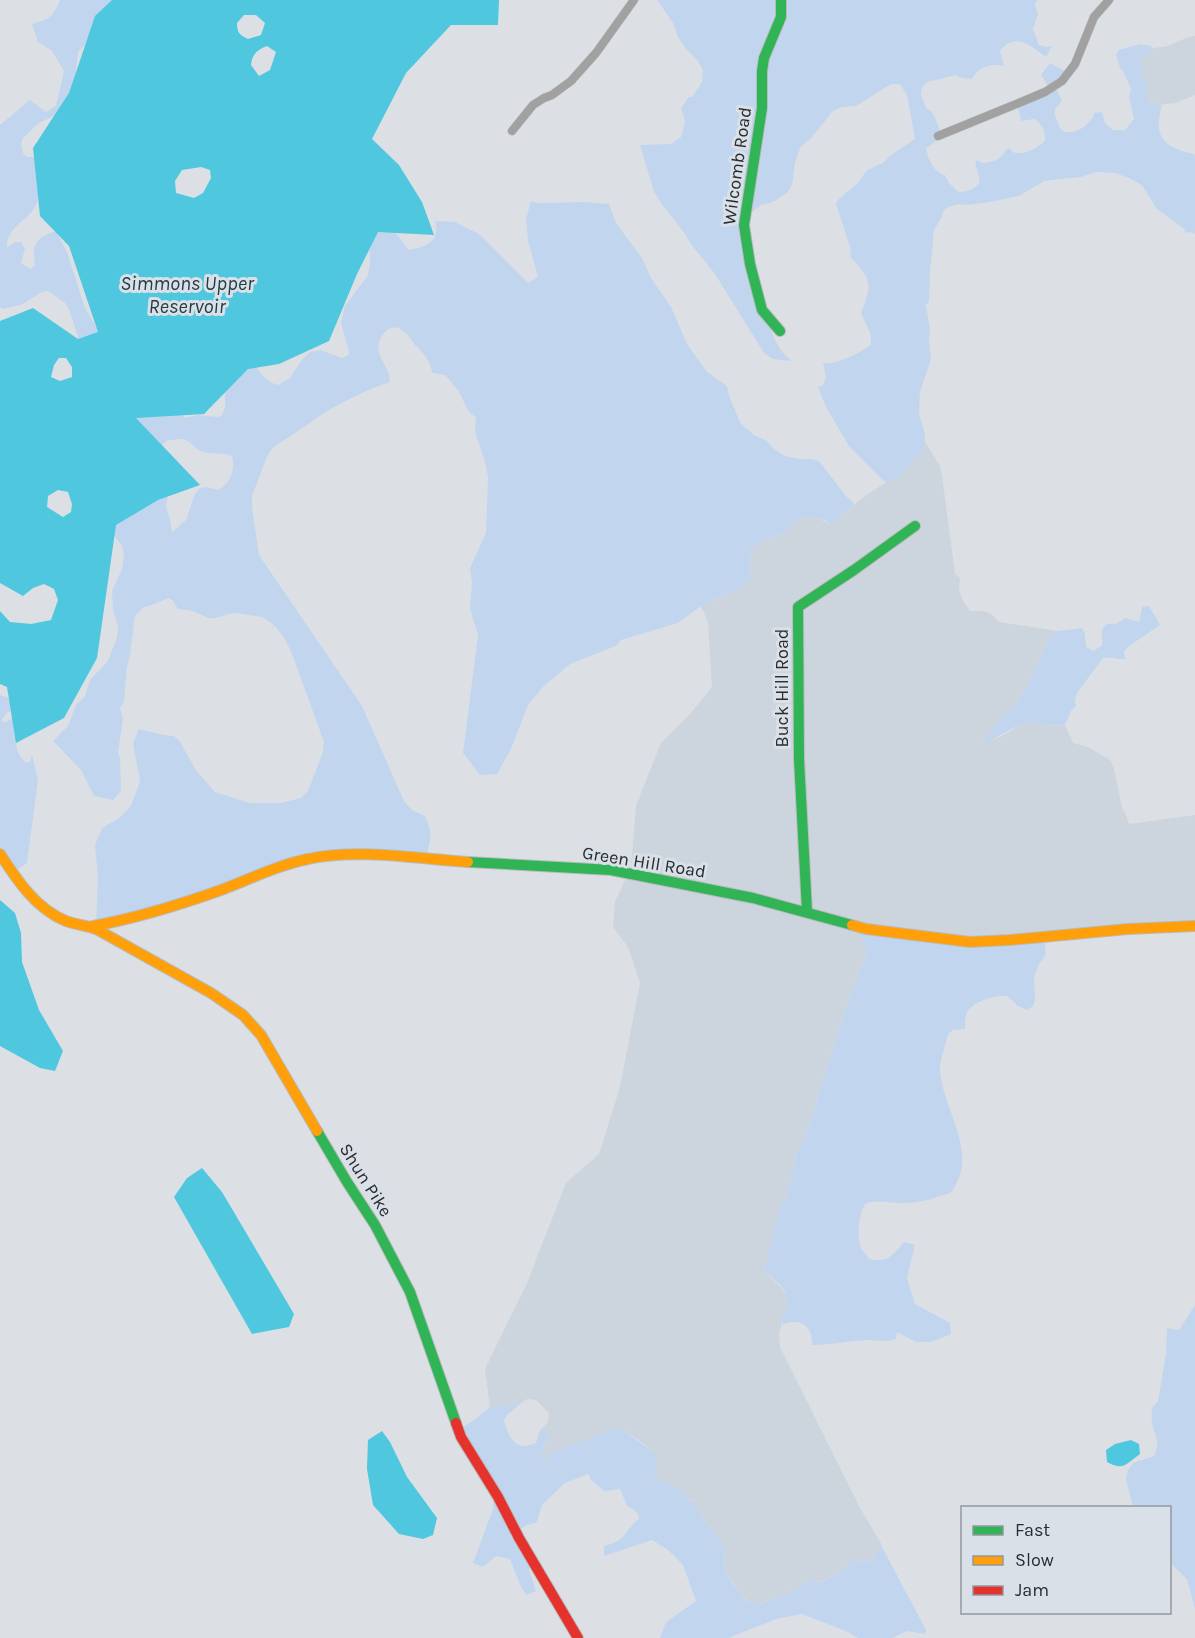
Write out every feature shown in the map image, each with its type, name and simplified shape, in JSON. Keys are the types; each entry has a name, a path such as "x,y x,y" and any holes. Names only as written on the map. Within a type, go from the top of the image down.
{"street":[{"path":"512,131 533,105 571,81 596,53 634,0"},
{"name":"Wilcomb Road","path":"780,331 762,310 750,264 744,225 761,119 764,58 781,17 781,0"},
{"path":"938,136 1045,92 1062,81 1075,64 1094,17 1109,0"},
{"name":"Buck Hill Road","path":"807,911 800,824 798,607 915,526"},
{"name":"Shun Pike","path":"0,854 15,876 45,909 65,921 93,926 102,934 207,990 234,1007 251,1022 261,1035 380,1234 410,1292 461,1437 578,1638"},
{"name":"Green Hill Road","path":"93,926 131,919 172,907 294,862 310,858 355,854 500,865 611,870 753,898 866,929 970,942 1195,926"}],"shaded area":[{"path":"60,0 127,0 78,52 74,88 62,112 39,123 23,138 21,144 23,153 27,157 38,157 39,193 32,211 10,235 7,247 15,242 21,242 25,249 21,263 31,269 35,265 36,243 43,236 56,231 67,252 85,308 98,330 98,340 81,346 69,309 65,303 48,291 42,292 21,305 2,309 0,307 0,125 30,100 46,112 56,106 64,71 52,51 38,42 32,24 50,16"},
{"path":"657,0 1037,0 1035,5 1038,14 1033,29 1039,45 1052,46 1046,57 1023,42 1012,42 1000,51 1004,66 985,67 977,71 972,79 955,75 929,81 922,87 921,95 926,108 932,112 941,134 934,143 926,148 928,156 934,168 945,175 958,192 970,190 980,182 975,162 977,160 982,163 993,161 1009,148 1015,153 1021,153 1043,143 1045,140 1042,128 1034,119 1021,121 1017,104 1049,87 1041,75 1050,63 1068,73 1056,88 1062,101 1055,109 1055,114 1063,131 1077,131 1090,121 1094,113 1102,112 1105,123 1113,130 1125,130 1134,119 1129,97 1131,89 1120,68 1116,54 1119,50 1140,44 1151,46 1153,50 1140,59 1149,102 1162,105 1160,133 1168,144 1194,154 1195,157 1195,234 1186,233 1183,228 1156,208 1142,185 1115,173 1097,172 1081,177 1044,181 1019,196 985,203 959,204 943,211 934,230 929,302 926,305 931,359 920,392 919,414 925,434 923,450 898,478 886,483 849,446 826,407 818,387 823,385 826,377 823,363 841,360 871,345 871,335 861,313 867,296 868,283 863,271 851,258 850,247 836,204 858,183 866,171 884,162 915,139 907,95 900,84 891,84 856,106 842,107 833,111 800,148 792,185 788,192 773,202 761,205 746,219 758,285 767,319 780,349 792,361 773,359 764,353 715,274 654,192 640,145 671,144 681,137 685,121 681,108 702,82 703,70 678,37 673,23"},
{"path":"1195,36 1195,95 1175,103 1157,105 1149,102 1139,59 1154,48 1168,46"},
{"path":"531,201 609,204 616,223 642,258 651,278 671,307 687,344 707,372 727,386 741,424 785,456 819,461 855,504 830,525 817,517 803,516 785,533 766,539 752,549 749,561 751,577 746,584 701,606 678,623 621,640 616,646 570,664 544,686 528,705 511,749 497,774 480,775 463,753 478,635 470,609 472,582 470,568 486,533 488,477 475,432 476,417 468,411 458,390 445,375 432,373 427,358 407,334 396,328 387,330 382,335 378,347 390,382 336,406 275,447 266,459 252,496 252,507 259,555 362,706 404,801 412,810 425,816 430,836 426,857 310,858 245,881 96,924 98,878 95,845 102,828 119,818 131,806 140,781 133,743 139,729 174,736 181,743 195,769 215,792 250,803 281,803 301,798 308,791 323,752 324,742 292,654 276,627 263,617 234,613 208,618 193,611 178,609 169,598 144,607 135,616 124,701 120,708 123,719 118,752 121,791 113,800 94,796 81,770 53,741 68,726 76,705 85,696 90,680 108,661 117,637 118,628 113,609 112,591 122,569 124,554 122,546 113,534 114,521 170,482 166,507 172,532 186,520 195,494 200,488 218,490 229,480 232,471 232,456 203,452 182,439 168,440 159,447 136,418 136,405 175,407 185,418 198,415 218,417 222,415 225,408 225,394 229,384 253,360 266,379 278,385 290,378 310,352 320,350 342,358 348,355 341,323 345,306 368,275 369,233 390,226 409,250 431,242 436,234 435,221 455,222 479,234 528,283 538,277 528,241 526,219"},
{"path":"924,440 941,468 955,574 960,578 959,590 970,611 990,613 999,622 1058,631 1048,642 1019,700 987,735 983,743 998,738 1024,723 1065,725 1073,743 1088,747 1110,760 1114,768 1122,808 1129,824 1195,815 1195,925 867,953 849,998 805,1139 797,1151 787,1199 764,1270 789,1299 788,1308 780,1318 782,1324 779,1333 780,1347 859,1506 882,1545 873,1561 854,1560 840,1572 821,1582 810,1581 782,1597 760,1605 750,1603 740,1594 726,1572 725,1554 692,1501 653,1478 653,1452 619,1427 542,1464 542,1454 548,1435 542,1428 548,1422 549,1413 536,1400 528,1399 510,1405 490,1407 485,1369 527,1283 566,1183 599,1154 620,1087 640,983 628,947 613,927 615,902 631,868 636,806 661,743 690,714 712,687 708,622 701,606 724,595 751,577 749,561 752,549 766,539 785,533 803,516 817,517 830,525 865,496 890,480 898,478"},
{"path":"1149,606 1160,625 1128,647 1124,651 1125,659 1103,658 1077,693 1076,706 1071,711 1065,725 1027,723 983,744 987,735 1019,700 1048,642 1058,631 1082,628 1086,647 1094,651 1102,645 1102,629 1107,624 1116,624 1125,618 1139,622 1142,607"},
{"path":"0,695 9,698 32,699 7,713 2,719 4,723 16,716 18,723 13,726 18,734 18,752 25,762 30,762 32,755 38,780 27,863 13,873 0,855"},
{"path":"858,928 921,936 1044,937 1046,954 1034,977 1033,1006 1027,1010 1018,1006 1007,996 984,1000 974,1005 967,1013 965,1029 953,1030 948,1034 940,1070 962,1157 961,1172 951,1192 920,1202 879,1201 865,1204 861,1214 858,1230 859,1242 869,1259 885,1259 904,1242 915,1245 907,1278 915,1304 950,1323 951,1334 931,1342 916,1342 897,1332 896,1339 889,1341 867,1340 812,1345 810,1332 804,1325 795,1322 783,1324 780,1318 788,1303 788,1297 781,1286 764,1270 782,1201 787,1199 797,1151 805,1139 849,998 867,953"},
{"path":"1195,1305 1195,1609 1187,1579 1171,1564 1171,1506 1134,1506 1126,1479 1133,1463 1154,1456 1157,1442 1152,1421 1152,1408 1158,1401 1166,1353 1167,1328 1179,1330"},
{"path":"526,1399 507,1415 504,1420 505,1424 511,1438 521,1446 536,1443 542,1428 548,1435 542,1454 543,1463 551,1453 619,1427 653,1452 658,1465 653,1478 679,1488 692,1501 720,1542 724,1552 725,1570 747,1601 761,1605 782,1597 810,1581 822,1582 840,1572 854,1560 873,1561 881,1545 926,1630 925,1634 907,1631 892,1638 858,1638 802,1614 776,1619 729,1638 660,1638 666,1622 696,1601 683,1565 668,1550 652,1540 604,1556 604,1546 621,1538 639,1517 627,1506 620,1489 604,1491 591,1480 588,1474 565,1483 542,1505 537,1522 516,1532 532,1561 529,1570 536,1591 526,1595 510,1559 496,1556 483,1567 473,1563 493,1509 493,1493 459,1429 490,1407 510,1405"}],"water":[{"name":"Simmons Upper Reservoir","path":"112,0 499,0 498,25 451,25 406,73 372,139 399,165 422,202 434,235 378,232 357,274 329,341 279,364 248,369 204,414 136,418 200,485 158,500 116,525 97,658 64,718 16,743 7,687 0,684 0,611 10,622 31,624 51,620 58,600 54,589 44,584 33,588 23,596 0,583 0,321 33,308 78,339 98,332 69,246 40,216 33,148 69,93 95,16","holes":["244,15 256,15 265,23 261,35 248,39 239,33 237,23","267,46 276,52 270,70 259,76 251,65 256,53","201,167 210,170 211,178 203,193 194,198 176,193 175,181 182,170","59,358 66,358 72,367 72,377 60,381 51,377 54,365","58,490 68,492 72,504 71,512 63,517 47,507 48,496"]},
{"path":"0,900 15,913 21,933 22,962 39,1010 63,1051 55,1071 40,1068 0,1046"},
{"path":"202,1168 222,1192 294,1314 289,1327 252,1334 174,1197 187,1178"},
{"path":"382,1431 407,1477 437,1518 433,1535 423,1539 399,1534 373,1505 367,1469 368,1440"},
{"path":"1131,1440 1139,1444 1140,1454 1121,1466 1107,1462 1106,1450 1115,1444"}],"traffic: fast":[{"path":"780,331 762,310 750,264 744,225 762,108 764,58 781,17 781,0"},
{"path":"807,911 799,759 798,607 915,526"},
{"path":"468,862 611,870 753,898 852,925"},
{"path":"317,1131 375,1225 410,1292 456,1423"}],"traffic: slow":[{"path":"0,854 28,893 55,916 98,930 211,993 243,1015 261,1035 317,1131"},
{"path":"93,926 174,906 308,859 367,854 468,862"},
{"path":"852,925 866,929 970,942 1195,926"}],"traffic: jam":[{"path":"456,1423 461,1437 578,1638"}]}
